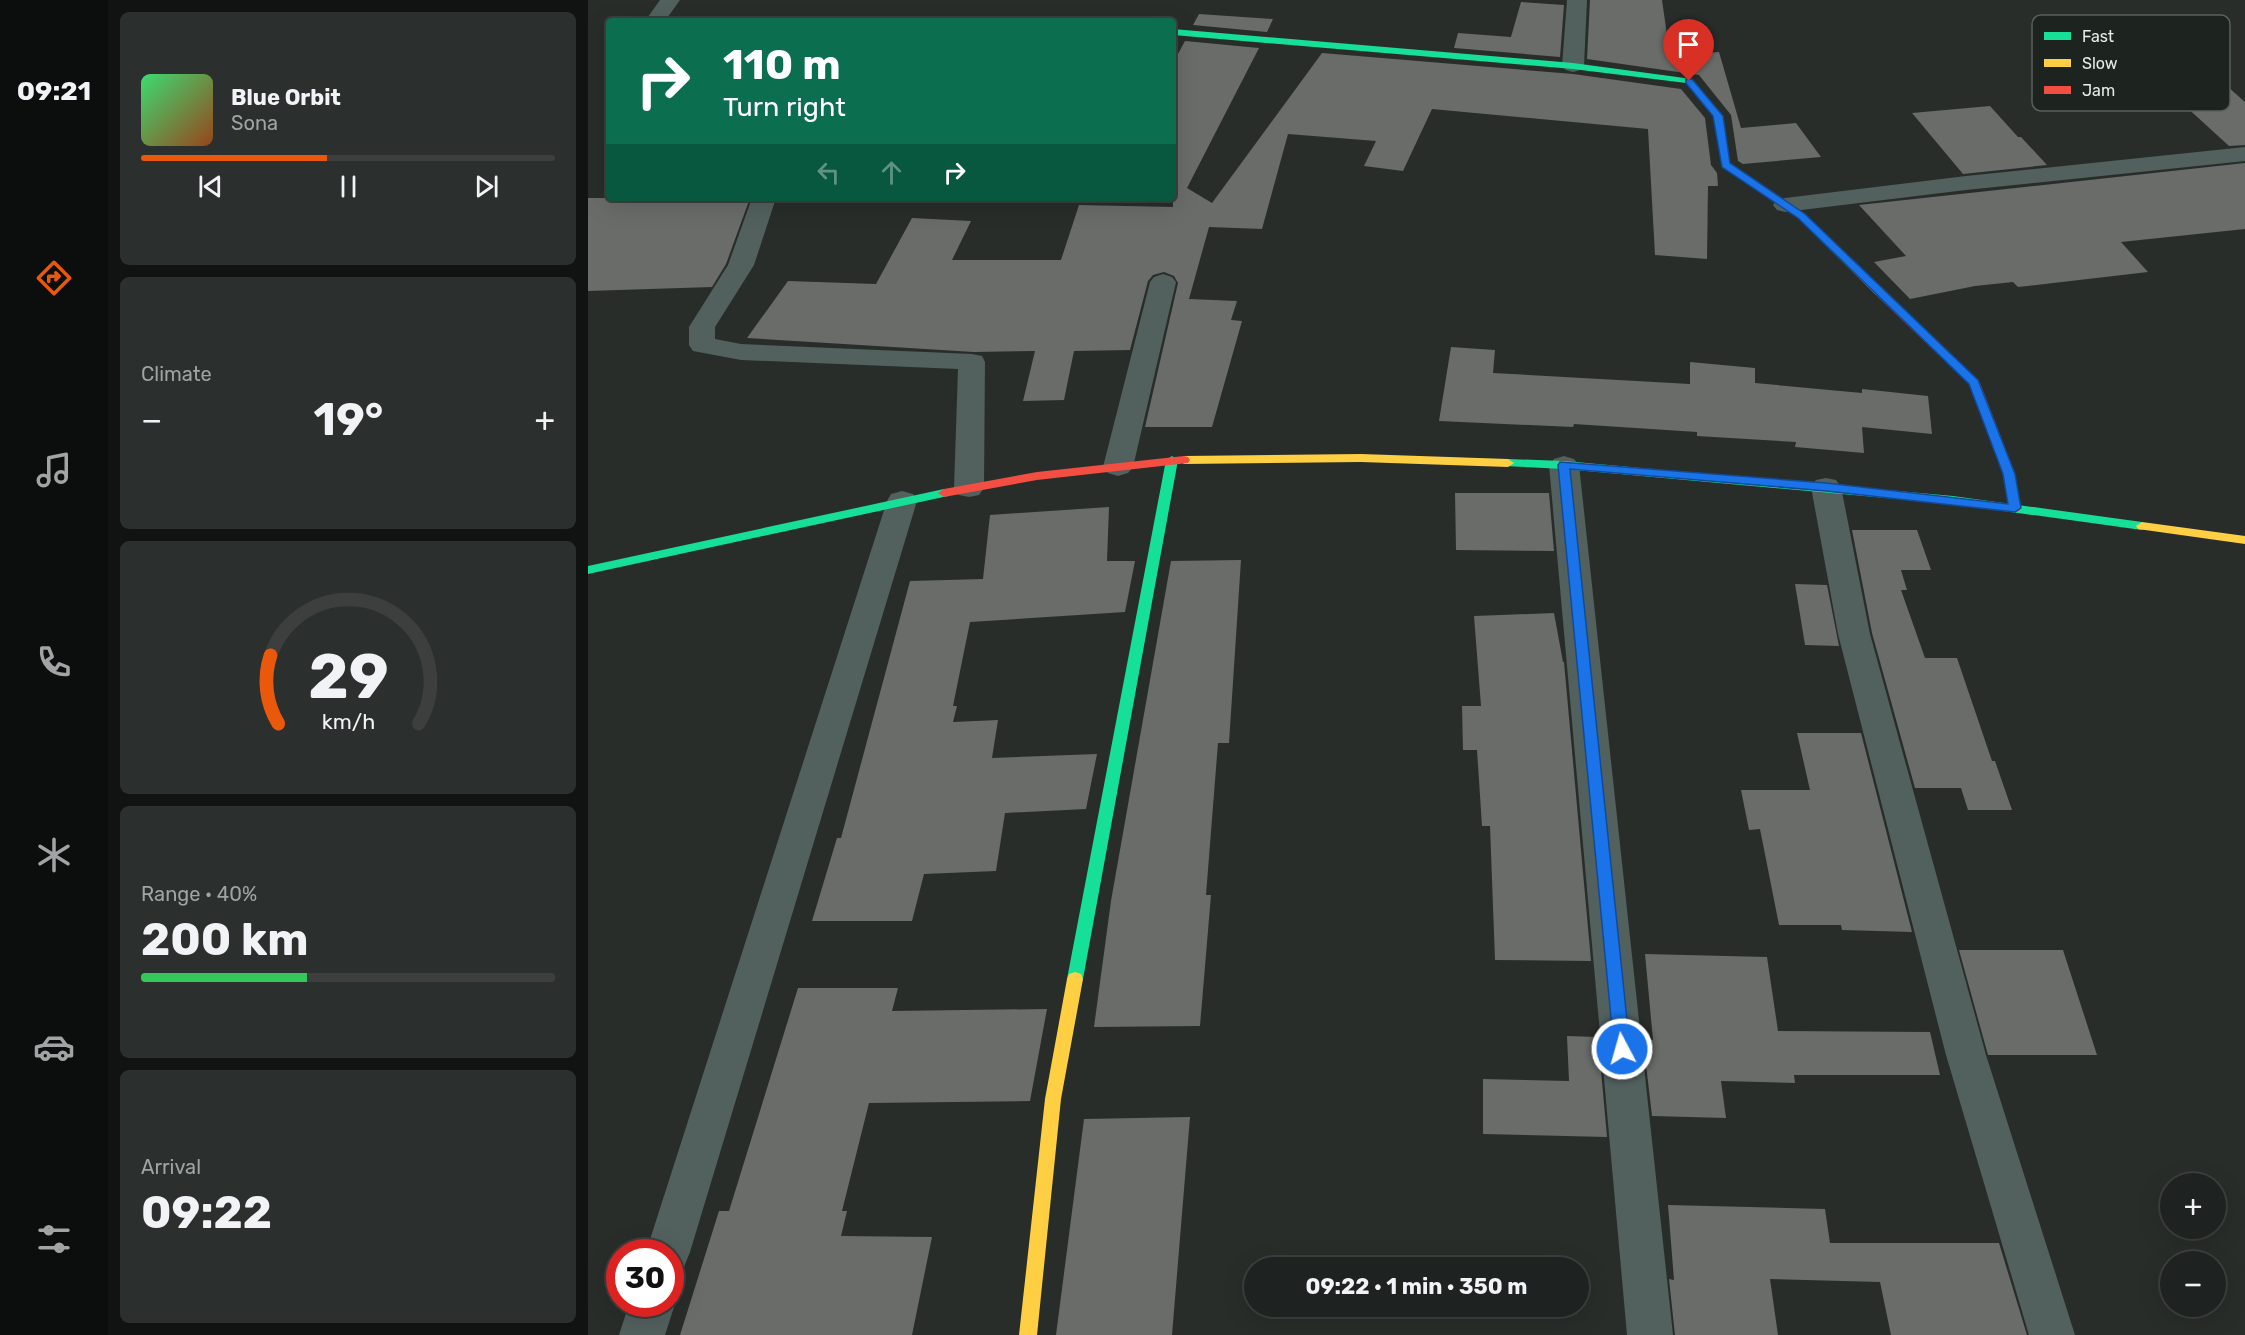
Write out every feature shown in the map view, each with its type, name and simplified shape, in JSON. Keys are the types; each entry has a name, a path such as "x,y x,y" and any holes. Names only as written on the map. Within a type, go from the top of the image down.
{"street":[{"path":"657,18 670,0"},
{"path":"1574,66 1577,0"},
{"path":"1176,32 1574,66 1689,81 1718,116 1725,165 1801,216 1974,383 2009,474 2015,508"},
{"path":"1785,205 1966,183 2245,154"},
{"path":"763,201 741,265 702,327 702,345 741,352 972,362 969,488"},
{"path":"1118,467 1163,282"},
{"path":"588,570 969,488 1037,476 1172,460 1360,458 1564,465 1826,487 2015,508 2245,540"},
{"path":"1028,1335 1053,1099 1172,460"},
{"path":"1564,465 1650,1335"},
{"path":"1826,487 1854,634 1966,1055 2052,1335"},
{"path":"672,1239 902,501"},
{"path":"642,1335 648,1317"}],"building":[{"path":"1590,0 1662,0 1670,56 1719,52 1741,128 1796,123 1821,157 1743,164 1738,161 1731,115 1699,75 1587,59"},
{"path":"1521,2 1564,5 1560,57 1454,48 1458,33 1511,37"},
{"path":"1199,14 1273,19 1267,32 1193,25"},
{"path":"1185,41 1259,48 1187,188 1212,203 1322,53 1573,74 1681,89 1705,118 1711,165 1717,173 1718,186 1708,186 1707,259 1655,255 1648,129 1432,109 1403,171 1364,166 1376,141 1288,134 1262,229 1209,227 1189,299 1237,301 1231,320 1242,321 1212,427 1145,427 1178,283 1174,276 1164,272 1153,275 1148,281 1130,350 1074,351 1064,400 1023,401 1035,351 974,352 747,338 788,281 876,284 912,218 971,221 952,260 1061,260 1079,205 1173,207 1173,201 1176,201 1176,58"},
{"path":"2230,89 2245,102 2245,145 2229,146 2191,111 2230,111"},
{"path":"1990,106 2047,165 1963,174 1912,113"},
{"path":"2245,163 2245,229 2121,242 2148,272 2018,287 2013,282 1975,286 1910,299 1874,262 1906,256 1859,205"},
{"path":"588,198 606,198 606,201 749,201 726,264 712,287 588,291"},
{"path":"1451,347 1495,350 1493,373 1690,384 1690,362 1755,368 1755,383 1862,393 1862,389 1928,396 1932,434 1862,427 1864,453 1795,447 1796,442 1697,436 1697,432 1574,424 1573,427 1439,421"},
{"path":"1455,493 1549,493 1554,551 1456,550"},
{"path":"1109,507 1107,561 1135,561 1125,612 970,622 953,706 957,706 953,722 998,720 992,758 1097,754 1086,809 1005,813 996,871 924,874 912,921 812,921 837,838 841,838 910,581 983,579 990,515"},
{"path":"1852,530 1917,530 1931,570 1901,570 1907,590 1901,590 1925,658 1957,658 1992,761 1995,761 2012,810 1968,810 1961,788 1915,788 1872,633"},
{"path":"1241,560 1229,743 1218,743 1206,895 1211,895 1200,1026 1094,1027 1111,901 1171,561"},
{"path":"1795,584 1827,585 1839,646 1805,645"},
{"path":"1554,613 1564,662 1591,961 1495,960 1490,826 1482,826 1477,750 1463,750 1462,706 1481,706 1474,616"},
{"path":"1797,733 1861,733 1912,932 1842,930 1841,925 1779,925 1760,829 1749,830 1741,790 1810,790"},
{"path":"1959,950 2063,950 2097,1055 1988,1055"},
{"path":"1645,954 1767,957 1778,1031 1930,1032 1940,1075 1794,1075 1795,1083 1721,1081 1726,1118 1652,1116 1643,1039 1653,1040"},
{"path":"798,988 898,988 892,1011 1047,1009 1030,1101 869,1103 842,1211 847,1211 841,1236 932,1237 912,1335 680,1335 719,1211 729,1211"},
{"path":"1567,1036 1598,1037 1607,1137 1483,1134 1483,1079 1569,1081"},
{"path":"1190,1117 1172,1335 1056,1335 1084,1119"},
{"path":"1668,1205 1825,1209 1830,1243 1999,1243 2027,1335 1891,1335 1880,1282 1770,1279 1778,1335 1675,1335 1669,1279 1674,1280"}],"traffic: fast":[{"path":"1176,32 1573,66 1689,81 1718,116 1725,165 1801,216 1879,292"},
{"path":"1075,979 1172,460"},
{"path":"1508,463 1564,465 1953,500 2142,526"},
{"path":"588,570 944,493"}],"traffic: slow":[{"path":"1184,460 1361,458 1508,463"},
{"path":"2142,526 2245,540"},
{"path":"1028,1335 1053,1099 1075,979"}],"traffic: jam":[{"path":"1879,292 1974,383 2009,474 2015,508"},
{"path":"944,493 1037,476 1184,460"}],"route":[{"path":"1622,1049 1564,465 1826,487 2015,508 2009,474 1974,383 1801,216 1725,165 1718,116 1689,81"}]}
